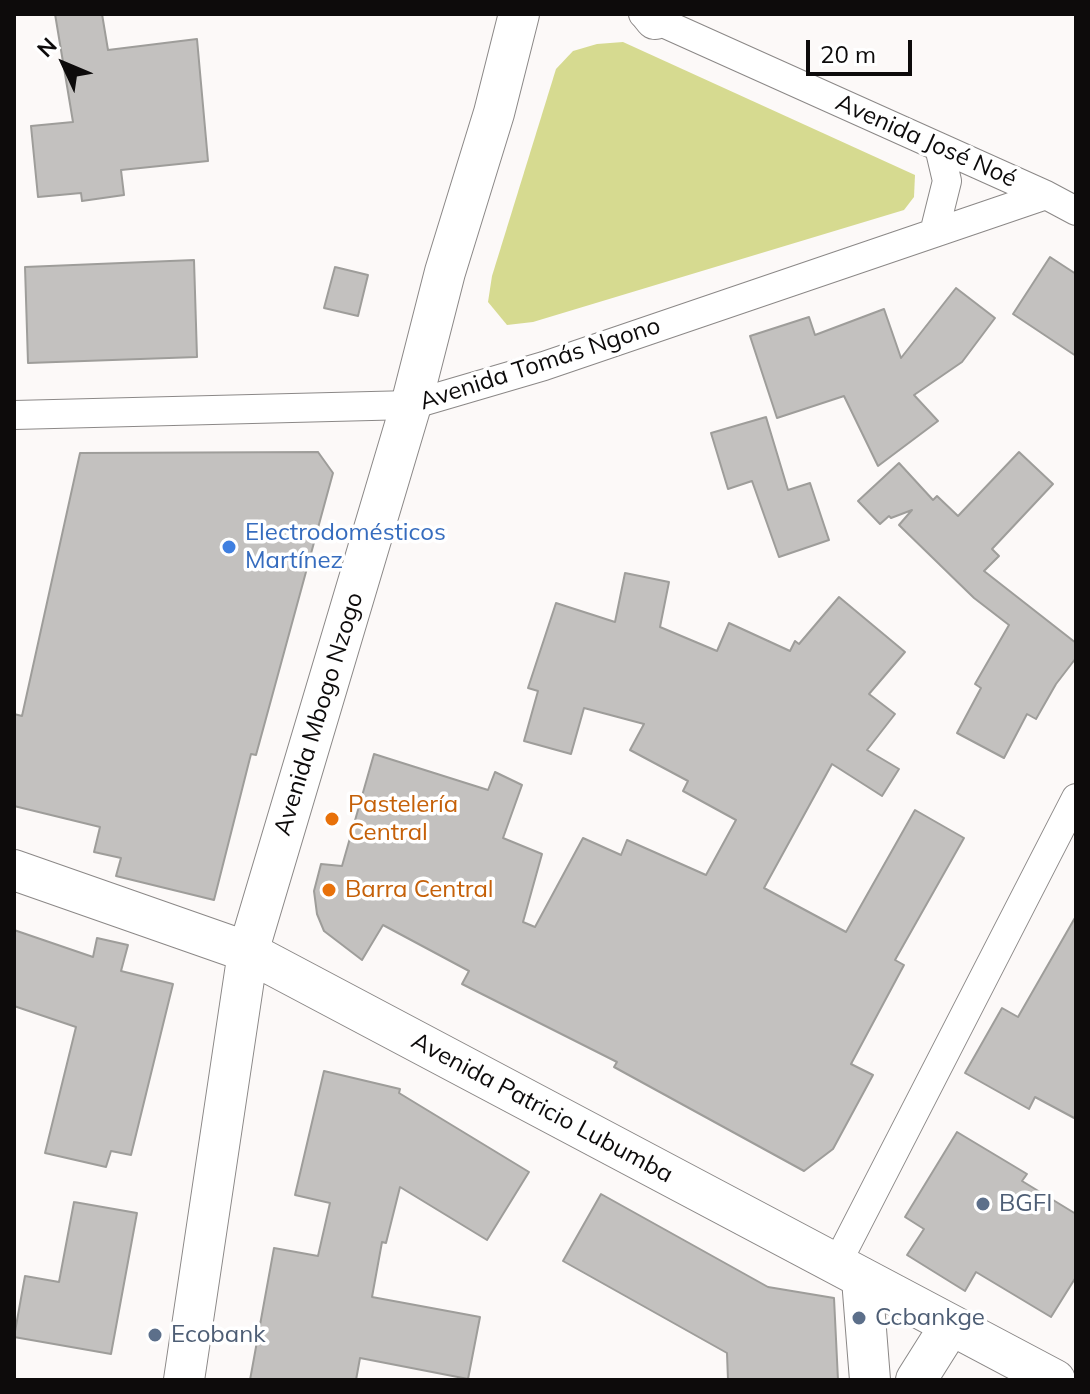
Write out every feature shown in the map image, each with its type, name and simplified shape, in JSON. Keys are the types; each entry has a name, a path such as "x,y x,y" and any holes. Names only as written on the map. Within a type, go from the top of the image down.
{"main road":[{"name":"Avenida Mbogo Nzogo","path":"184,1380 248,952 411,405 445,272 494,113 519,14"},
{"name":"Avenida Patricio Lubumba","path":"14,870 248,952 1055,1380"},
{"path":"849,1272 870,1380"},
{"path":"916,1380 950,1326"}],"street":[{"name":"Avenida José Noé","path":"650,16 1076,211"},
{"path":"934,233 947,181 939,147"},
{"name":"Avenida Tomás Ngono","path":"14,415 411,405 544,366 1046,195"},
{"path":"849,1272 1076,798"}],"green space":[{"path":"623,42 915,175 914,197 904,210 533,322 507,325 488,302 492,276 556,69 573,51 597,44"}],"building":[{"path":"55,14 102,14 108,50 197,39 208,161 121,170 124,195 82,201 81,193 38,197 31,126 73,122"},
{"path":"1050,257 1076,274 1076,356 1013,314"},
{"path":"194,260 197,357 28,363 25,267"},
{"path":"335,267 368,275 358,316 324,308"},
{"path":"956,288 995,318 962,362 914,395 938,421 878,466 844,396 777,418 750,336 809,317 815,335 884,309 901,358"},
{"path":"766,417 788,490 810,483 829,540 779,557 752,481 728,489 711,433"},
{"path":"318,452 333,473 256,755 251,754 214,900 116,876 121,858 94,852 100,827 14,806 14,714 22,716 80,453"},
{"path":"1019,452 1053,484 992,549 999,556 984,571 1076,643 1076,658 1056,684 1036,719 1027,714 1004,758 957,733 981,688 975,684 1009,625 974,598 899,525 912,510 891,518 889,516 880,524 858,501 899,463 933,500 937,496 958,516"},
{"path":"625,573 669,582 660,627 717,651 729,623 790,651 795,641 799,644 839,597 905,652 869,694 895,714 867,750 899,769 882,796 832,764 764,888 846,932 915,810 964,838 895,960 904,965 851,1064 873,1075 833,1149 804,1171 614,1067 617,1062 462,984 469,971 383,925 362,960 324,931 317,914 314,891 321,864 342,866 374,754 488,790 495,772 522,785 503,838 542,854 523,922 535,927 583,838 621,855 627,840 706,875 736,820 683,791 688,781 630,750 644,724 584,708 571,754 524,741 538,691 528,688 556,603 615,622"},
{"path":"1076,916 1076,1119 1035,1097 1029,1109 965,1073 1002,1008 1018,1017"},
{"path":"14,930 93,957 97,938 128,945 121,971 173,984 131,1155 111,1151 106,1167 45,1153 76,1027 14,1006"},
{"path":"324,1071 400,1089 399,1093 529,1172 487,1240 400,1187 386,1243 382,1242 372,1297 480,1317 468,1379 360,1358 356,1380 250,1380 274,1248 318,1256 330,1203 295,1195"},
{"path":"957,1132 1027,1174 1022,1181 1076,1214 1076,1277 1051,1317 976,1272 965,1291 907,1255 924,1229 905,1217"},
{"path":"601,1194 768,1287 834,1298 838,1380 728,1380 727,1353 563,1261"},
{"path":"74,1202 137,1213 111,1354 14,1337 25,1276 59,1282"}],"place":[{"name":"Electrodomésticos Martínez","path":"229,547"},
{"name":"Pastelería Central","path":"332,819"},
{"name":"Barra Central","path":"329,890"},
{"name":"BGFI","path":"983,1204"},
{"name":"Ccbankge","path":"859,1318"},
{"name":"Ecobank","path":"155,1335"}]}
